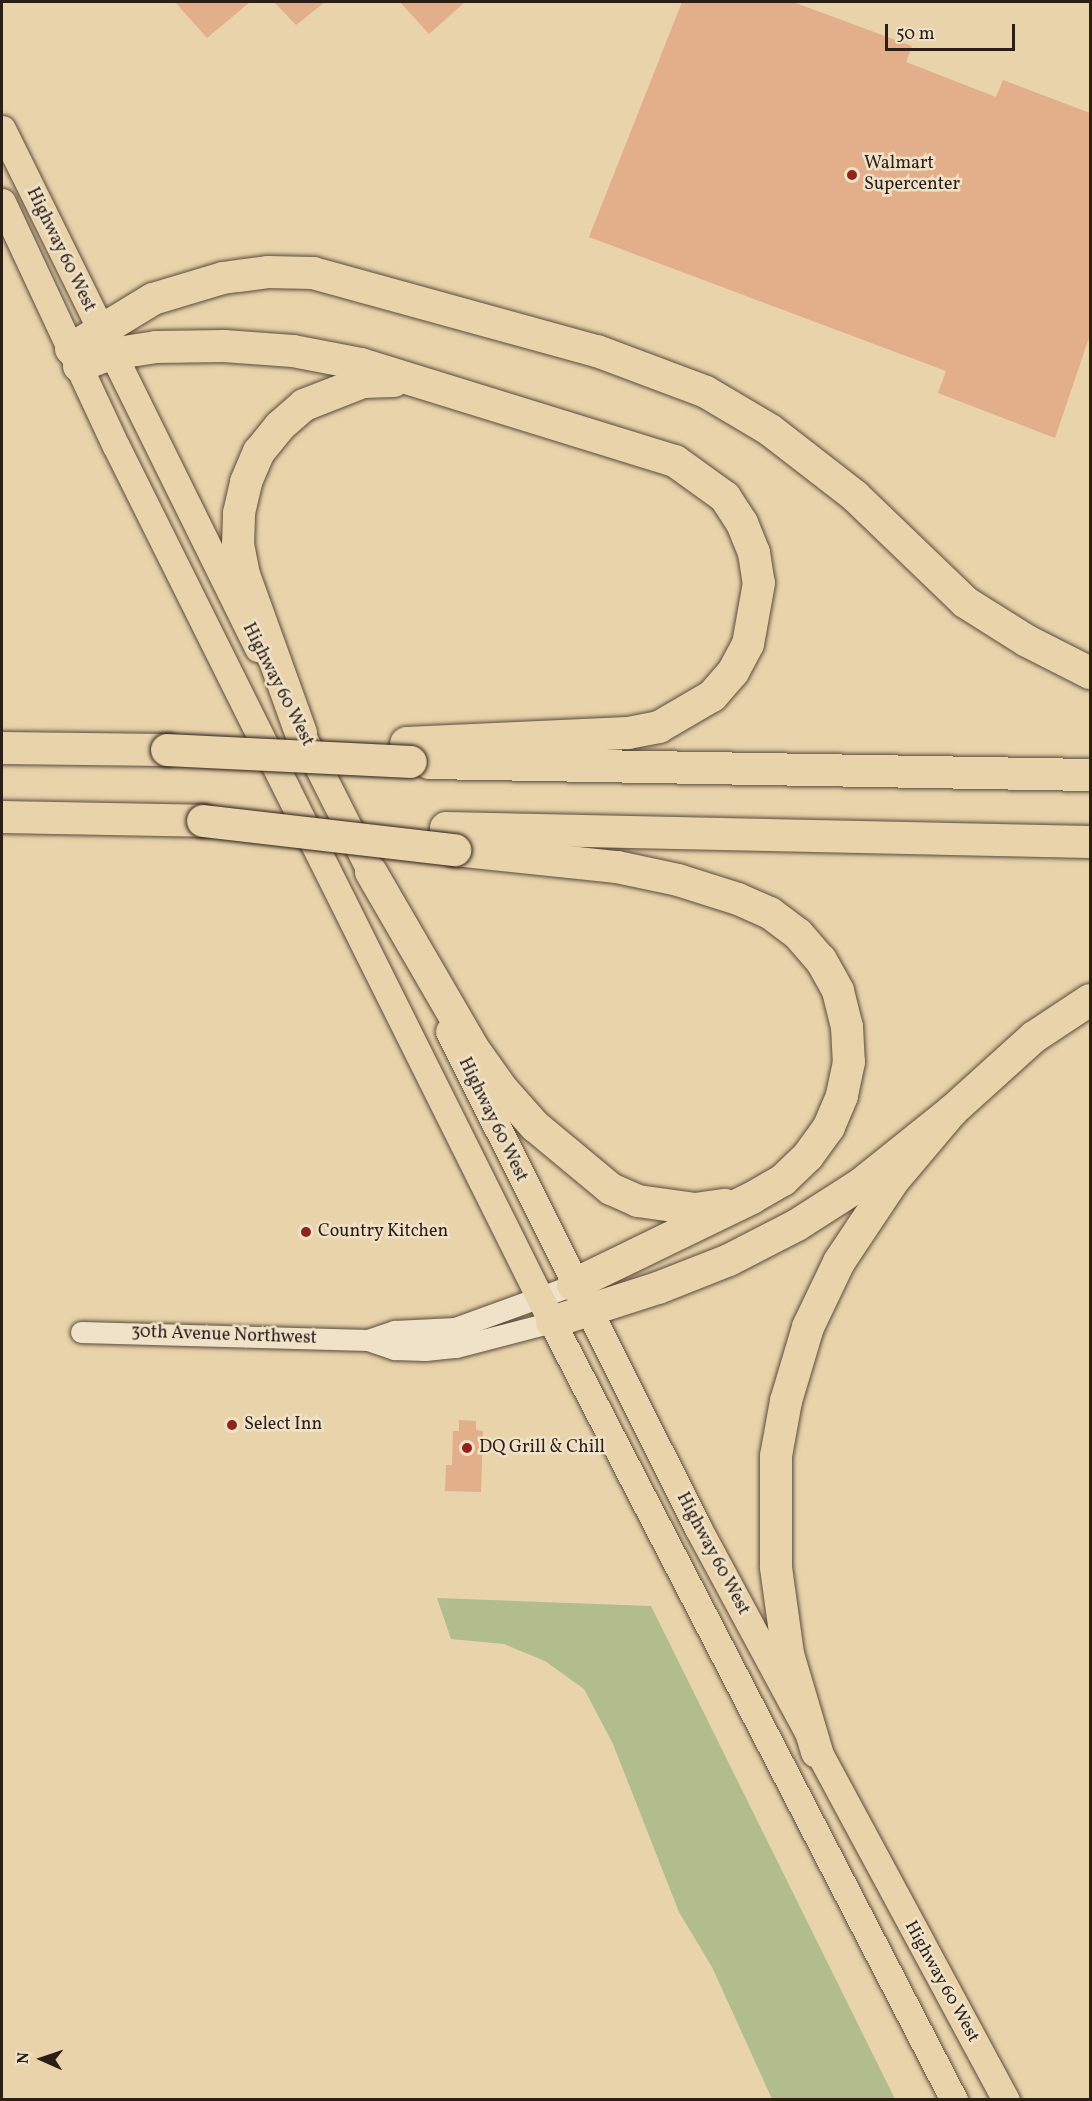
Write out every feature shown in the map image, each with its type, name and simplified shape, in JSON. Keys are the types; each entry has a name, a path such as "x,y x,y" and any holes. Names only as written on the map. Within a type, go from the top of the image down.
{"highway":[{"path":"75,358 105,342 153,299 223,278 268,272 313,273 597,351 706,392 770,430 855,496 965,602 1027,641 1090,673"},
{"path":"105,342 156,347 201,346 293,351 361,364 675,461 702,477 725,497 742,524 754,553 759,583 748,644 733,672 712,696 687,714 659,727 628,733 409,753"},
{"path":"301,733 244,575 238,534 246,482 259,452 280,426 304,405 363,382 427,385"},
{"path":"2,748 409,753 1090,775"},
{"path":"2,818 203,821 451,839 1090,842"},
{"path":"451,839 617,867 678,880 770,913 798,934 821,960 838,991 847,1027 849,1062 842,1096 829,1127 808,1156 783,1180 579,1297 546,1309"},
{"path":"371,872 473,1048 502,1089 572,1160 611,1189 638,1201 667,1207 705,1208 752,1198"},
{"path":"579,1297 658,1288 719,1264 797,1225 861,1184 952,1111 1034,1036 1090,1000"},
{"path":"817,1752 788,1654 776,1567 776,1456 786,1401 808,1327 839,1262 893,1181 952,1111"}],"main road":[{"name":"Highway 60 West","path":"2,129 105,342 371,872 579,1297 817,1752 1006,2100"},
{"name":"Highway 60 West","path":"2,202 75,358 546,1309 954,2100"}],"street":[{"name":"30th Avenue Northwest","path":"81,1332 368,1340 394,1349 456,1347 546,1309"}],"green space":[{"path":"437,1598 651,1606 895,2099 772,2099 712,1967 679,1912 613,1744 584,1689 545,1661 504,1644 451,1639"}],"building":[{"path":"175,2 250,2 207,38"},
{"path":"274,2 325,2 296,25"},
{"path":"400,2 465,2 429,34"},
{"name":"Walmart Supercenter","path":"682,2 793,2 912,46 906,62 996,97 1003,80 1090,113 1090,335 1055,438 938,393 946,371 589,237"},
{"name":"DQ Grill & Chill","path":"459,1420 476,1421 476,1430 483,1431 481,1492 445,1491 446,1465 452,1465 453,1431 459,1431"}],"place":[{"name":"Walmart Supercenter","path":"852,175"},
{"name":"Country Kitchen","path":"306,1232"},
{"name":"Select Inn","path":"232,1425"},
{"name":"DQ Grill & Chill","path":"467,1448"}]}
